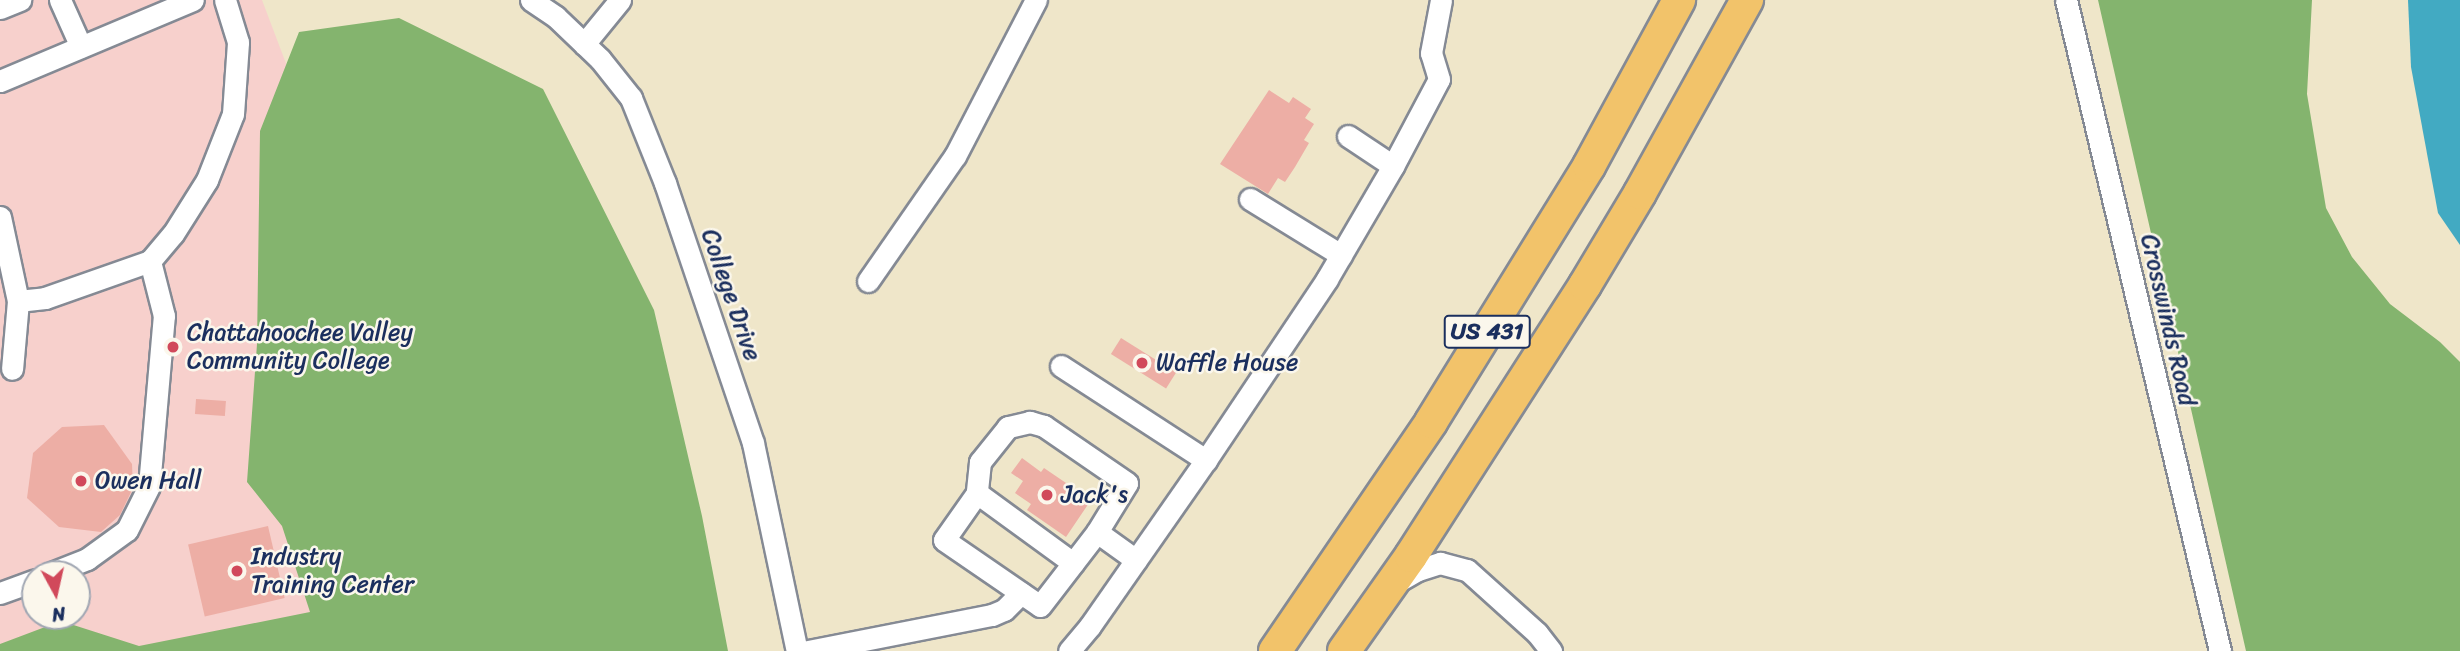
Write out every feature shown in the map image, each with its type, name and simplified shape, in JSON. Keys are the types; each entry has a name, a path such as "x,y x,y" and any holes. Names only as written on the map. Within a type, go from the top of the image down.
{"highway":[{"name":"US 431","path":"1275,651 1431,422 1589,166 1679,0"},
{"name":"US 431","path":"1344,651 1389,587 1585,285 1748,0"}],"street":[{"path":"0,8 20,0"},
{"path":"60,0 80,47"},
{"path":"0,81 193,0"},
{"path":"18,302 45,298 149,261 173,234 207,180 233,114 237,42 225,0"},
{"name":"College Drive","path":"531,0 584,44 631,98 669,196 753,443 797,651"},
{"path":"584,44 620,0"},
{"path":"868,281 956,156 1036,0"},
{"path":"1069,651 1206,460 1341,255 1393,166 1439,79 1432,52 1441,0"},
{"name":"Crosswinds Road","path":"2066,0 2220,651"},
{"path":"1348,136 1393,166"},
{"path":"1250,199 1341,255"},
{"path":"0,217 18,302 12,369"},
{"path":"84,560 127,530 149,486 164,316 149,261"},
{"path":"1061,366 1206,460"},
{"path":"1022,422 1037,423 1128,483 1097,532 1040,607 944,540 977,493 980,462 1004,430 1022,422"},
{"path":"977,493 1073,563"},
{"path":"1097,532 1136,559"},
{"path":"1389,587 1418,570 1440,563 1467,570 1537,633 1550,651"},
{"path":"0,593 21,585"},
{"path":"808,651 992,615 1004,610 1021,593"}],"shaded area":[{"name":"Chattahoochee Valley Community College","path":"0,0 262,0 307,119 315,651 0,651"}],"green space":[{"path":"2098,0 2312,0 2307,94 2326,208 2352,257 2390,304 2440,342 2460,362 2460,651 2246,651"},
{"path":"399,18 543,89 654,310 702,516 728,651 0,651 0,644 37,630 89,630 139,646 310,612 282,526 247,482 257,344 260,131 299,32"}],"water":[{"path":"2408,0 2460,0 2460,245 2438,213 2411,67"}],"building":[{"path":"1269,90 1289,103 1293,97 1311,109 1305,118 1314,124 1304,140 1309,143 1295,167 1285,182 1278,178 1268,194 1220,164"},
{"path":"1121,338 1176,372 1166,389 1111,354"},
{"path":"196,399 226,401 225,416 195,414"},
{"name":"Owen Hall","path":"104,425 132,464 133,488 120,515 101,532 59,527 27,498 33,453 62,427"},
{"path":"1022,458 1041,472 1044,468 1091,500 1066,537 1027,510 1031,504 1015,493 1023,481 1011,473"},
{"name":"Industry Training Center","path":"268,526 285,598 205,617 188,544"}],"place":[{"name":"Chattahoochee Valley Community College","path":"173,347"},
{"name":"Waffle House","path":"1142,363"},
{"name":"Owen Hall","path":"81,481"},
{"name":"Jack's","path":"1047,495"},
{"name":"Industry Training Center","path":"237,571"}]}
